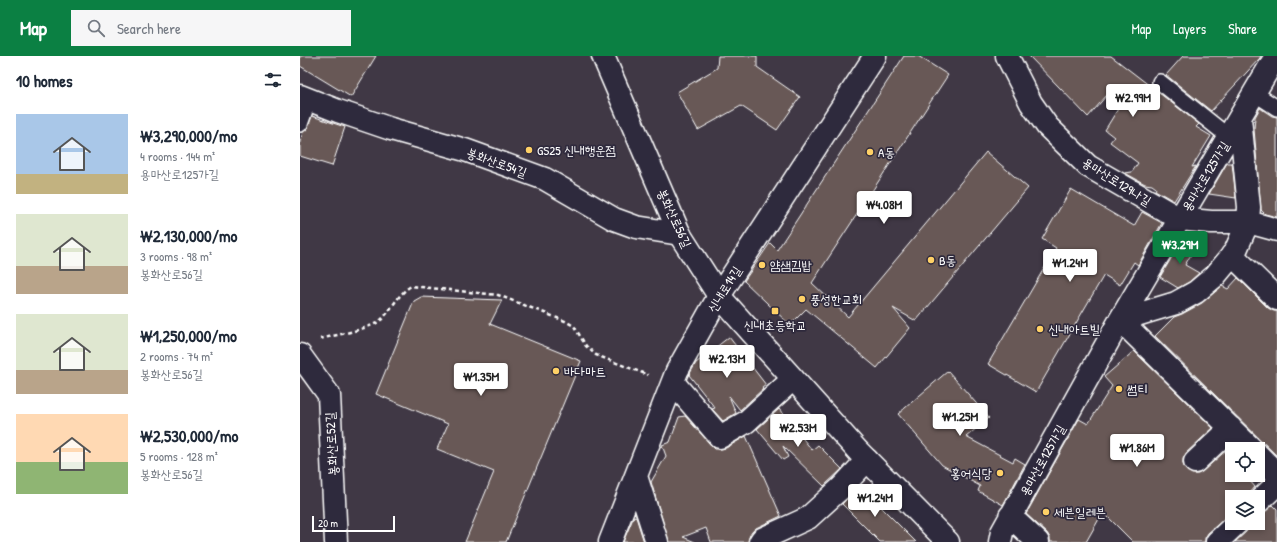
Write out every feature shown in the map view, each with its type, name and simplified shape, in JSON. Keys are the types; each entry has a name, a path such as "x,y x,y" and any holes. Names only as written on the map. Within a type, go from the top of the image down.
{"street":[{"name":"봉화산로56길","path":"604,56 680,234 719,296 867,460 948,542"},
{"name":"신내로14길","path":"610,542 677,371 719,296 875,56"},
{"name":"용마산로129나길","path":"1006,56 1031,103 1047,126 1088,166 1180,219 1211,222 1248,222 1277,230"},
{"name":"용마산로125가길","path":"1000,542 1002,532 1010,516 1120,320 1276,56"},
{"name":"봉화산로54길","path":"305,97 338,111 391,129 465,150 545,179 614,219 636,227 680,234"},
{"path":"1240,118 1249,207 1248,222 1232,255 1215,276 1196,292 1176,303 1120,320 1245,442"},
{"path":"1232,255 1277,299"},
{"name":"봉화산로52길","path":"307,348 328,395 336,542"},
{"path":"672,384 677,387 720,437 746,422 793,379"},
{"path":"1195,462 1231,428"},
{"path":"760,542 762,539 808,518 842,487 867,460"},
{"path":"1265,462 1277,474"},
{"path":"636,476 657,542"},
{"path":"1265,495 1277,484"},
{"path":"1010,516 1038,542"},
{"path":"1218,542 1230,530"}],"lane":[{"path":"1160,82 1229,137"},
{"path":"1254,93 1277,108"},
{"name":"봉화산로54길","path":"300,124 305,97"}],"path":[{"path":"307,348 370,326 382,320 402,292 411,286 498,295 565,321 574,326 586,346 596,355 672,384"}],"building":[{"path":"300,56 376,56 351,97 300,66"},
{"path":"718,56 757,56 757,67 800,97 777,130 741,106 698,130 677,92 717,68"},
{"path":"904,56 918,56 948,75 812,283 848,317 986,152 1028,188 916,321 893,308 910,328 877,368 806,309 790,325 744,281 770,243 777,250"},
{"path":"1029,56 1111,56 1150,86 1152,85 1154,89 1199,124 1196,127 1211,136 1192,167 1196,166 1174,201 1155,190 1156,188 1152,185 1145,184 1125,173 1132,172 1138,163 1110,142 1114,137 1105,130 1121,104 1107,95 1088,117"},
{"path":"1183,56 1261,56 1211,111 1166,75"},
{"path":"1260,108 1272,116 1277,117 1277,217 1265,214 1261,210 1254,129 1255,117"},
{"path":"312,116 345,127 332,166 300,156 300,142 303,132 308,127"},
{"path":"1227,163 1232,163 1236,198 1209,194"},
{"path":"1071,189 1134,226 1142,212 1162,223 1138,265 1134,262 1120,285 1104,275 1036,392 988,364 1056,248 1042,239"},
{"path":"1184,237 1197,244 1185,265 1199,273 1189,282 1178,288 1160,277"},
{"path":"1238,278 1268,308 1277,311 1277,456 1265,444 1265,442 1263,442 1155,336 1174,317 1202,303 1222,286 1228,289"},
{"path":"421,297 502,300 490,324 581,361 506,542 465,542 494,472 437,449 448,424 376,394 414,301"},
{"path":"729,337 766,385 740,410 729,396 736,413 723,421 712,409 715,408 689,375 696,363"},
{"path":"1134,351 1213,428 1186,453 1183,459 1183,464 1186,470 1192,474 1198,474 1225,451 1225,482 1251,482 1255,487 1253,490 1225,490 1225,518 1208,533 1205,538 1205,542 1133,542 1103,512 1086,542 1050,542 1050,538 1047,533 1026,514 1079,419 1088,424 1112,386 1104,377"},
{"path":"948,371 989,418 966,437 1013,462 1015,458 1025,464 1003,505 978,491 980,486 942,465 898,414"},
{"path":"779,409 812,450 818,445 842,469 824,486 783,446 788,457 783,460 757,429"},
{"path":"685,416 715,449 726,448 746,436 781,516 756,528 750,535 748,542 711,542 706,528 683,537 695,542 669,542 651,482 666,456 662,445 670,442 679,417"},
{"path":"860,486 916,542 880,542 842,504"},
{"path":"1273,505 1277,509 1277,542 1235,542 1247,530 1265,530 1266,511"},
{"path":"634,516 636,517 644,542 623,542"}],"place":[{"name":"GS25 신내행운점","path":"529,150"},
{"name":"A동","path":"870,152"},
{"name":"B동","path":"931,260"},
{"name":"얌샘김밥","path":"762,265"},
{"name":"풍성한교회","path":"802,299"},
{"name":"신내초등학교","path":"775,311"},
{"name":"신내아트빌","path":"1040,329"},
{"name":"바다마트","path":"556,371"},
{"name":"썸티","path":"1119,389"},
{"name":"홍어식당","path":"1000,473"},
{"name":"세븐일레븐","path":"1046,512"}]}
